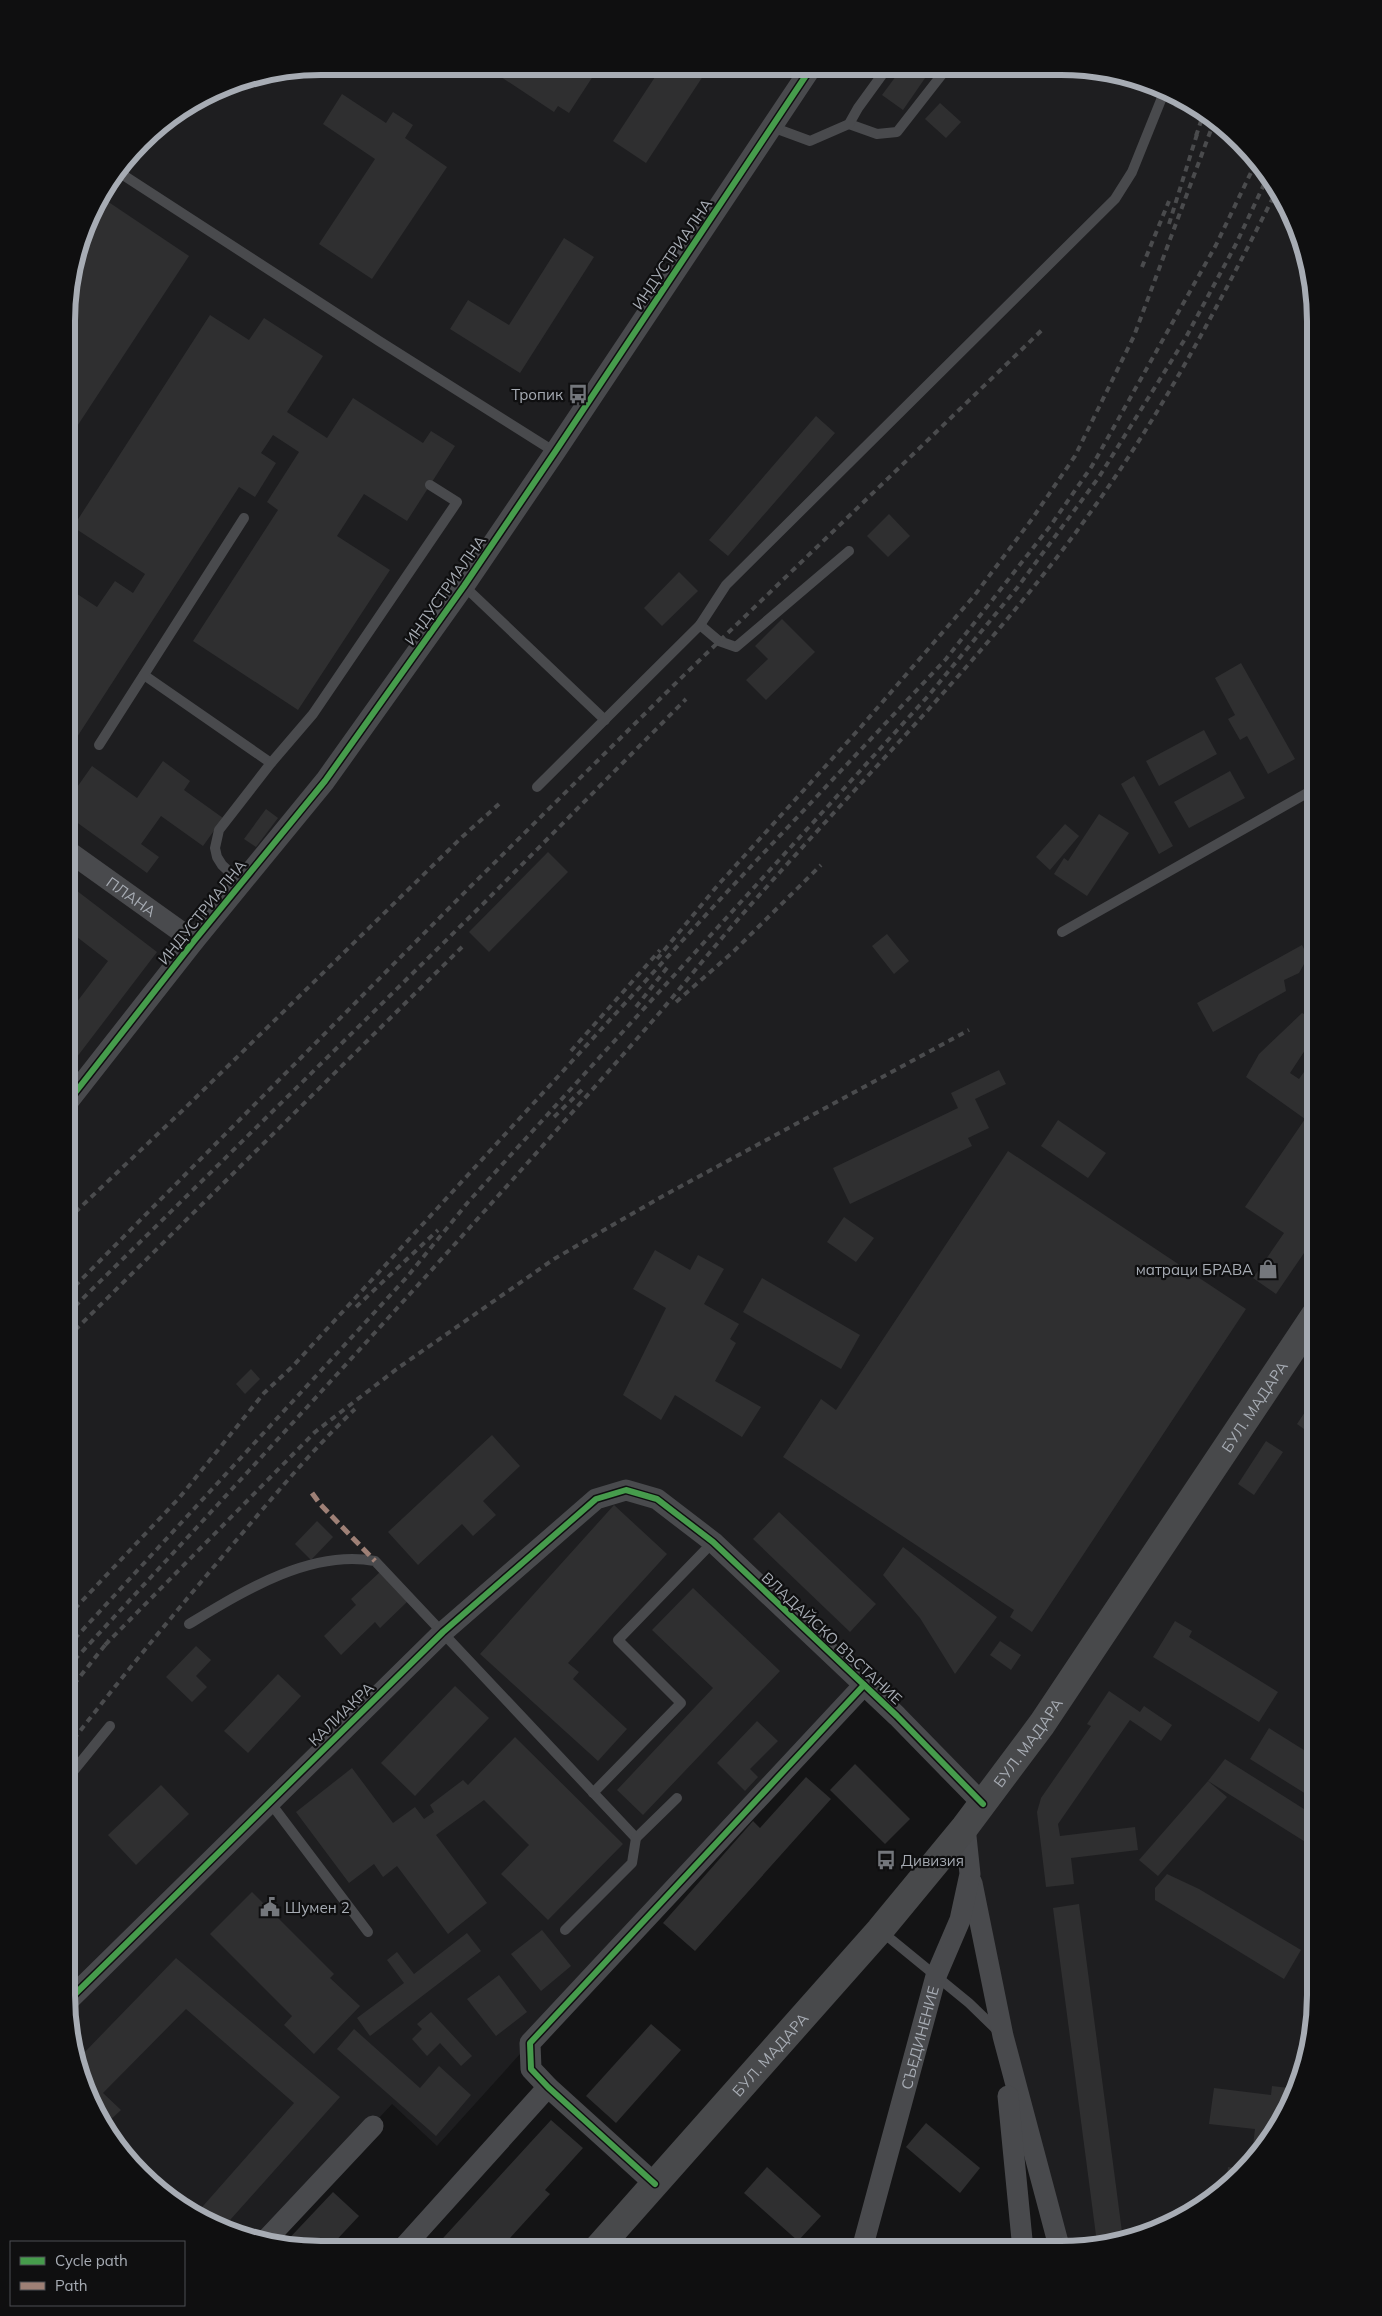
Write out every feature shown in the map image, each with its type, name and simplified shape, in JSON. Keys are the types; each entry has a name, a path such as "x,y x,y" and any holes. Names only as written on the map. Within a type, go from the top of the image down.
{"main road":[{"name":"БУЛ. МАДАРА","path":"604,2241 880,1930 983,1804 1042,1724 1307,1327"}],"street":[{"name":"ИНДУСТРИАЛНА","path":"75,1093 194,941 325,780 464,586 806,75"},
{"name":"ПЛАНА","path":"75,856 194,941"},
{"name":"КАЛИАКРА","path":"75,1994 269,1801 443,1632 596,1498 626,1490 657,1499"},
{"name":"ВЛАДАЙСКО ВЪСТАНИЕ","path":"657,1499 712,1542 897,1716 983,1804"},
{"path":"655,2184 548,2087 531,2069 530,2043 864,1686"},
{"name":"СЪЕДИНЕНИЕ","path":"864,2241 936,1976 960,1920 970,1874 965,1827"},
{"path":"970,1874 1003,2036 1058,2241"},
{"path":"1003,2036 1022,2241"},
{"path":"410,2241 548,2087"},
{"path":"270,2235 373,2126"}],"lane":[{"path":"772,127 810,140 849,124 882,75"},
{"path":"849,124 877,134 896,132 941,75"},
{"path":"537,787 700,625 726,585 1115,198 1132,172 1162,97"},
{"path":"123,175 379,342 555,452"},
{"path":"241,883 222,865 217,857 216,839 219,830 271,763 313,714 457,502 430,485"},
{"path":"99,745 244,518"},
{"path":"700,625 719,640 736,647 849,551"},
{"path":"464,586 604,720"},
{"path":"144,675 271,763"},
{"path":"1062,932 1307,793"},
{"path":"593,1793 681,1702 618,1640 712,1542"},
{"path":"189,1624 242,1592 296,1569 359,1558 375,1561 636,1838"},
{"path":"75,1768 110,1726"},
{"path":"565,1930 632,1863 636,1838 677,1798"},
{"path":"269,1801 368,1932"},
{"path":"880,1930 969,2002 1003,2036"}],"shaded area":[{"path":"321,75 1061,75 1093,77 1140,88 1170,100 1211,126 1235,147 1256,171 1282,212 1299,258 1305,289 1307,321 1307,1995 1305,2027 1294,2074 1282,2104 1256,2145 1235,2169 1211,2190 1170,2216 1140,2228 1093,2239 1058,2241 965,1827 982,1803 864,1686 530,2043 437,2146 392,2104 270,2235 258,2233 212,2216 198,2208 171,2190 136,2157 126,2145 100,2104 83,2058 77,2027 75,1995 75,321 77,289 88,242 100,212 126,171 147,147 171,126 212,100 258,83 289,77"}],"building":[{"path":"498,75 594,75 569,113 558,106 554,112"},
{"path":"656,75 704,75 646,163 613,141"},
{"path":"897,75 927,75 903,110 882,95"},
{"path":"342,94 386,123 393,112 413,125 405,138 447,167 372,279 319,244 375,159 323,124"},
{"path":"940,103 961,122 946,138 925,119"},
{"path":"1176,103 1190,112 1190,113 1174,107"},
{"path":"106,201 189,256 75,429 75,321 77,289 88,242"},
{"path":"564,238 594,257 520,373 450,329 468,300 509,325"},
{"path":"210,315 249,340 264,318 323,356 287,412 327,438 353,398 423,443 431,431 455,446 407,521 364,494 337,536 390,570 298,710 193,641 278,510 267,502 299,452 273,435 261,453 276,463 255,497 239,487 75,740 75,593 97,607 115,581 133,593 145,574 75,528 75,524"},
{"path":"816,416 835,433 728,556 709,540"},
{"path":"889,514 910,536 888,557 867,536"},
{"path":"679,572 698,591 662,626 644,608"},
{"path":"782,619 815,652 766,700 746,680 768,659 755,646"},
{"path":"1241,663 1295,759 1268,774 1247,736 1240,740 1228,719 1235,715 1215,678"},
{"path":"1204,730 1217,754 1159,786 1146,761"},
{"path":"163,761 190,781 184,790 223,818 203,846 161,816 141,844 159,857 147,873 75,821 75,790 92,766 137,798"},
{"path":"1230,771 1245,798 1189,828 1174,802"},
{"path":"1134,776 1173,846 1159,854 1121,784"},
{"path":"266,809 278,818 256,847 244,839"},
{"path":"1099,814 1129,833 1087,896 1054,874 1064,858 1068,861"},
{"path":"1065,824 1079,836 1050,870 1036,857"},
{"path":"548,852 568,872 489,952 469,932"},
{"path":"75,889 157,952 75,1060 75,1004 108,961 75,935"},
{"path":"887,934 909,961 894,974 872,946"},
{"path":"1302,945 1307,955 1307,959 1299,973 1284,980 1286,991 1213,1032 1197,1003"},
{"path":"1302,1013 1307,1016 1307,1047 1290,1073 1299,1079 1304,1072 1307,1072 1307,1249 1276,1294 1253,1278 1284,1233 1245,1207 1305,1119 1246,1077 1259,1054"},
{"path":"999,1070 1006,1084 975,1099 989,1128 968,1138 972,1146 850,1204 833,1168 958,1108 951,1093"},
{"path":"1058,1120 1106,1153 1088,1178 1041,1146"},
{"path":"1008,1151 1246,1309 1032,1632 1010,1617 1014,1610 783,1457 821,1399 836,1410"},
{"path":"844,1217 874,1238 856,1262 827,1242"},
{"path":"655,1250 690,1270 698,1255 724,1269 704,1304 739,1324 730,1339 736,1343 715,1381 761,1407 742,1437 675,1395 661,1420 623,1395 666,1308 633,1289"},
{"path":"762,1278 860,1335 841,1369 743,1312"},
{"path":"251,1369 260,1379 245,1394 236,1384"},
{"path":"1307,1409 1307,1431 1297,1424"},
{"path":"492,1435 520,1466 483,1501 496,1515 473,1536 462,1524 418,1565 388,1532"},
{"path":"1266,1441 1283,1452 1254,1495 1238,1484"},
{"path":"614,1505 667,1554 568,1663 579,1672 573,1679 627,1729 598,1761 480,1654"},
{"path":"779,1512 876,1604 850,1632 753,1539"},
{"path":"317,1521 333,1537 311,1560 295,1544"},
{"path":"903,1547 997,1617 955,1674 920,1618 883,1575"},
{"path":"380,1572 408,1601 380,1628 375,1622 341,1655 324,1636 356,1605 351,1599"},
{"path":"693,1588 780,1671 643,1815 617,1790 713,1688 652,1630"},
{"path":"1175,1621 1192,1631 1189,1637 1278,1692 1259,1722 1153,1657"},
{"path":"1000,1641 1021,1655 1011,1670 990,1655"},
{"path":"196,1646 211,1660 196,1676 207,1687 192,1702 166,1677"},
{"path":"278,1674 301,1696 248,1753 224,1731"},
{"path":"455,1686 489,1718 415,1796 381,1763"},
{"path":"1109,1691 1140,1712 1144,1706 1172,1725 1161,1741 1130,1720 1058,1824 1060,1836 1135,1827 1138,1850 1071,1858 1074,1884 1046,1887 1037,1812 1041,1798 1091,1726 1087,1724"},
{"path":"757,1721 778,1741 750,1769 758,1777 745,1791 717,1763"},
{"path":"1269,1728 1307,1752 1306,1794 1250,1759"},
{"path":"515,1737 623,1844 548,1920 501,1874 529,1845 484,1800 436,1835 487,1903 448,1934 397,1866 383,1877 374,1864 349,1883 296,1812 352,1768 393,1823 415,1807 424,1819 434,1812 430,1805 463,1780 468,1785"},
{"path":"1225,1759 1307,1811 1307,1843 1208,1781"},
{"path":"855,1764 910,1819 885,1844 830,1790"},
{"path":"806,1777 831,1799 695,1951 663,1923 753,1821 760,1828"},
{"path":"1208,1781 1227,1797 1158,1876 1139,1860"},
{"path":"161,1785 189,1814 136,1865 108,1835"},
{"path":"1167,1874 1199,1889 1301,1950 1284,1979 1155,1900 1155,1888"},
{"path":"252,1892 334,1974 330,1978 360,2006 314,2054 284,2025 292,2016 210,1934"},
{"path":"1079,1904 1123,2233 1096,2238 1053,1908"},
{"path":"542,1930 571,1966 541,1991 511,1954"},
{"path":"467,1933 481,1951 370,2036 357,2018 404,1983 387,1960 397,1952 414,1974"},
{"path":"176,1958 340,2097 228,2222 200,2209 294,2103 186,2009 103,2093 121,2110 110,2121 100,2104 82,2055"},
{"path":"499,1975 527,2012 496,2036 467,1999"},
{"path":"431,2012 472,2056 461,2066 440,2043 427,2056 412,2039 422,2029 417,2024"},
{"path":"651,2024 681,2050 616,2123 586,2096"},
{"path":"354,2029 420,2088 439,2066 471,2095 436,2136 337,2049"},
{"path":"1272,2086 1288,2088 1274,2118 1253,2149 1255,2129 1209,2124 1214,2088 1271,2095"},
{"path":"551,2120 583,2148 545,2190 550,2194 507,2241 440,2241"},
{"path":"926,2123 980,2168 960,2193 906,2147"},
{"path":"767,2167 821,2216 798,2241 744,2193"},
{"path":"1228,2167 1236,2168 1235,2169 1227,2176"},
{"path":"333,2192 359,2216 336,2241 289,2239"}],"railway":[{"path":"1196,136 1201,120"},
{"path":"657,959 718,885 860,728 974,596 1032,519 1075,456 1134,336 1212,127"},
{"path":"1169,224 1198,131"},
{"path":"75,1609 180,1497 264,1393 293,1366 726,893 946,659 1051,525 1092,466 1216,245 1253,168"},
{"path":"75,1638 407,1277 469,1201 929,695 1017,588 1099,477 1185,339 1236,244 1264,184"},
{"path":"75,1659 505,1188 649,1025 735,922 936,701 1027,595 1111,483 1157,412 1219,302 1273,197"},
{"path":"1142,267 1169,201"},
{"path":"75,1286 470,887 678,681 1044,328"},
{"path":"75,1306 483,904 686,699"},
{"path":"75,1212 182,1111 462,837 499,804"},
{"path":"676,1002 734,951 821,865"},
{"path":"75,1330 462,947"},
{"path":"571,1051 660,950"},
{"path":"636,1007 670,964"},
{"path":"105,1645 315,1432 398,1368 554,1259 663,1196 969,1030"},
{"path":"554,1117 585,1087"},
{"path":"356,1307 438,1230"},
{"path":"75,1738 146,1648 228,1550 305,1460 355,1409"},
{"path":"75,1683 109,1640"}],"marked path":[{"path":"312,1493 320,1504 375,1561"}],"cycle path":[{"path":"75,1093 194,941 325,781 464,586 806,75"},
{"path":"75,1994 443,1632 596,1499 626,1490 657,1499 713,1542 897,1716 983,1804"},
{"path":"655,2184 548,2087 531,2069 530,2043 864,1685"}],"place":[{"name":"Тропик","path":"578,394"},
{"name":"матраци БРАВА","path":"1268,1269"},
{"name":"Дивизия","path":"886,1860"},
{"name":"Шумен 2","path":"270,1907"}]}
